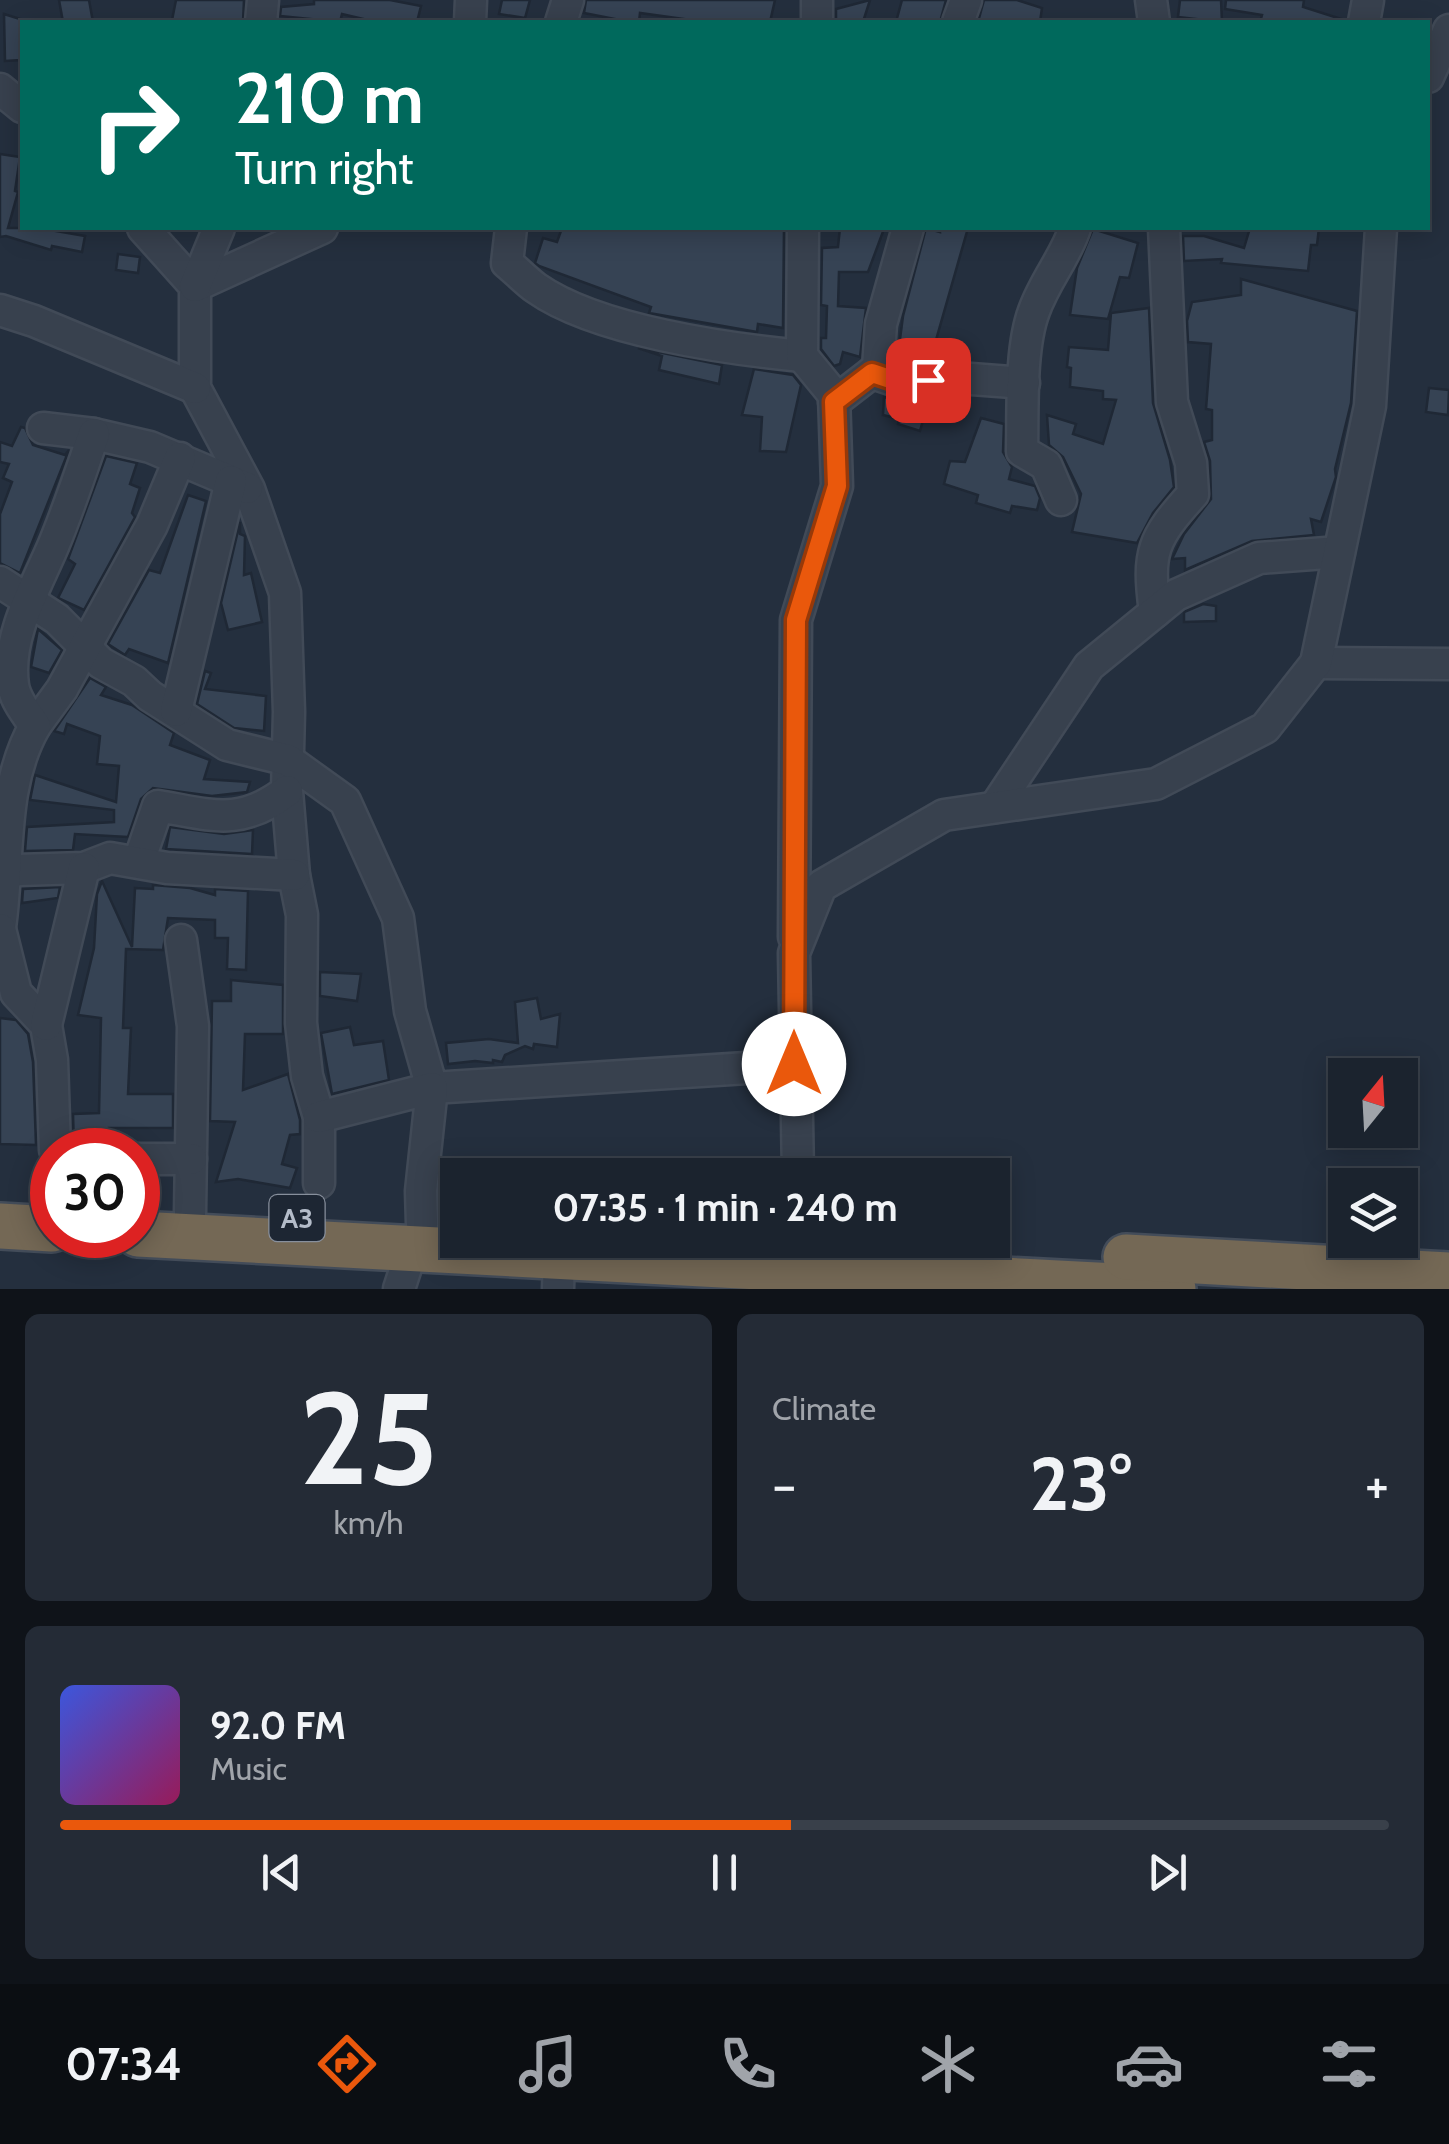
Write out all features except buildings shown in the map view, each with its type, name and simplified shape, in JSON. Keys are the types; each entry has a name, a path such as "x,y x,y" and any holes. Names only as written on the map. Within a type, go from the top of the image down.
{"highway":[{"path":"0,1203 30,1205"},
{"name":"A3","path":"160,1211 423,1247 559,1273 782,1266 1449,1274"},
{"path":"0,1226 30,1228"},
{"name":"A3","path":"160,1235 423,1247"},
{"name":"A3","path":"782,1266 943,1283 1173,1289"}],"street":[{"path":"1430,73 1449,30"},
{"path":"0,89 20,105"},
{"path":"144,230 196,286"},
{"path":"218,230 196,286 196,388 285,593 287,791 294,875 302,915 301,1023 307,1076 319,1117 319,1183"},
{"path":"196,286 318,230"},
{"path":"511,230 508,263 536,288 581,312 734,348 802,356"},
{"path":"797,1158 794,1064 796,620 837,486 834,395 802,356 803,230"},
{"path":"834,402 878,368 880,324 907,230"},
{"path":"1061,500 1046,465 1022,451 1024,382 1032,316 1050,273 1066,256 1073,230"},
{"path":"1154,612 1149,568 1162,528 1193,494 1191,463 1172,402 1164,230"},
{"path":"794,952 820,886 944,815 1156,784 1265,728 1316,663 1370,406 1381,230"},
{"path":"0,310 196,388"},
{"path":"872,373 899,382 958,378 1024,382"},
{"path":"43,428 94,434 150,447 240,485"},
{"path":"35,726 13,686 18,634 28,599 54,544 94,434"},
{"path":"46,1024 16,993 0,928 12,785 22,748 62,689 152,525 180,458"},
{"path":"176,711 192,633 218,542 240,485"},
{"path":"994,808 1089,666 1176,595 1259,558 1339,552"},
{"path":"0,582 57,619 101,663 134,680 150,696 227,744 288,760 346,801 398,918 410,1012 432,1088 421,1191 423,1247"},
{"path":"1316,663 1449,664"},
{"path":"139,861 158,806 228,818 272,802 287,791"},
{"path":"4,875 18,870 84,868 110,858 167,868 294,875"},
{"path":"54,1128 52,1060 46,1024 84,868"},
{"path":"182,940 192,1026 190,1213"},
{"path":"319,1117 432,1088 794,1064"},
{"path":"160,1159 192,1159"}],"route":[{"path":"794,1064 796,620 837,486 834,402 872,373 899,382 928,380"}]}
